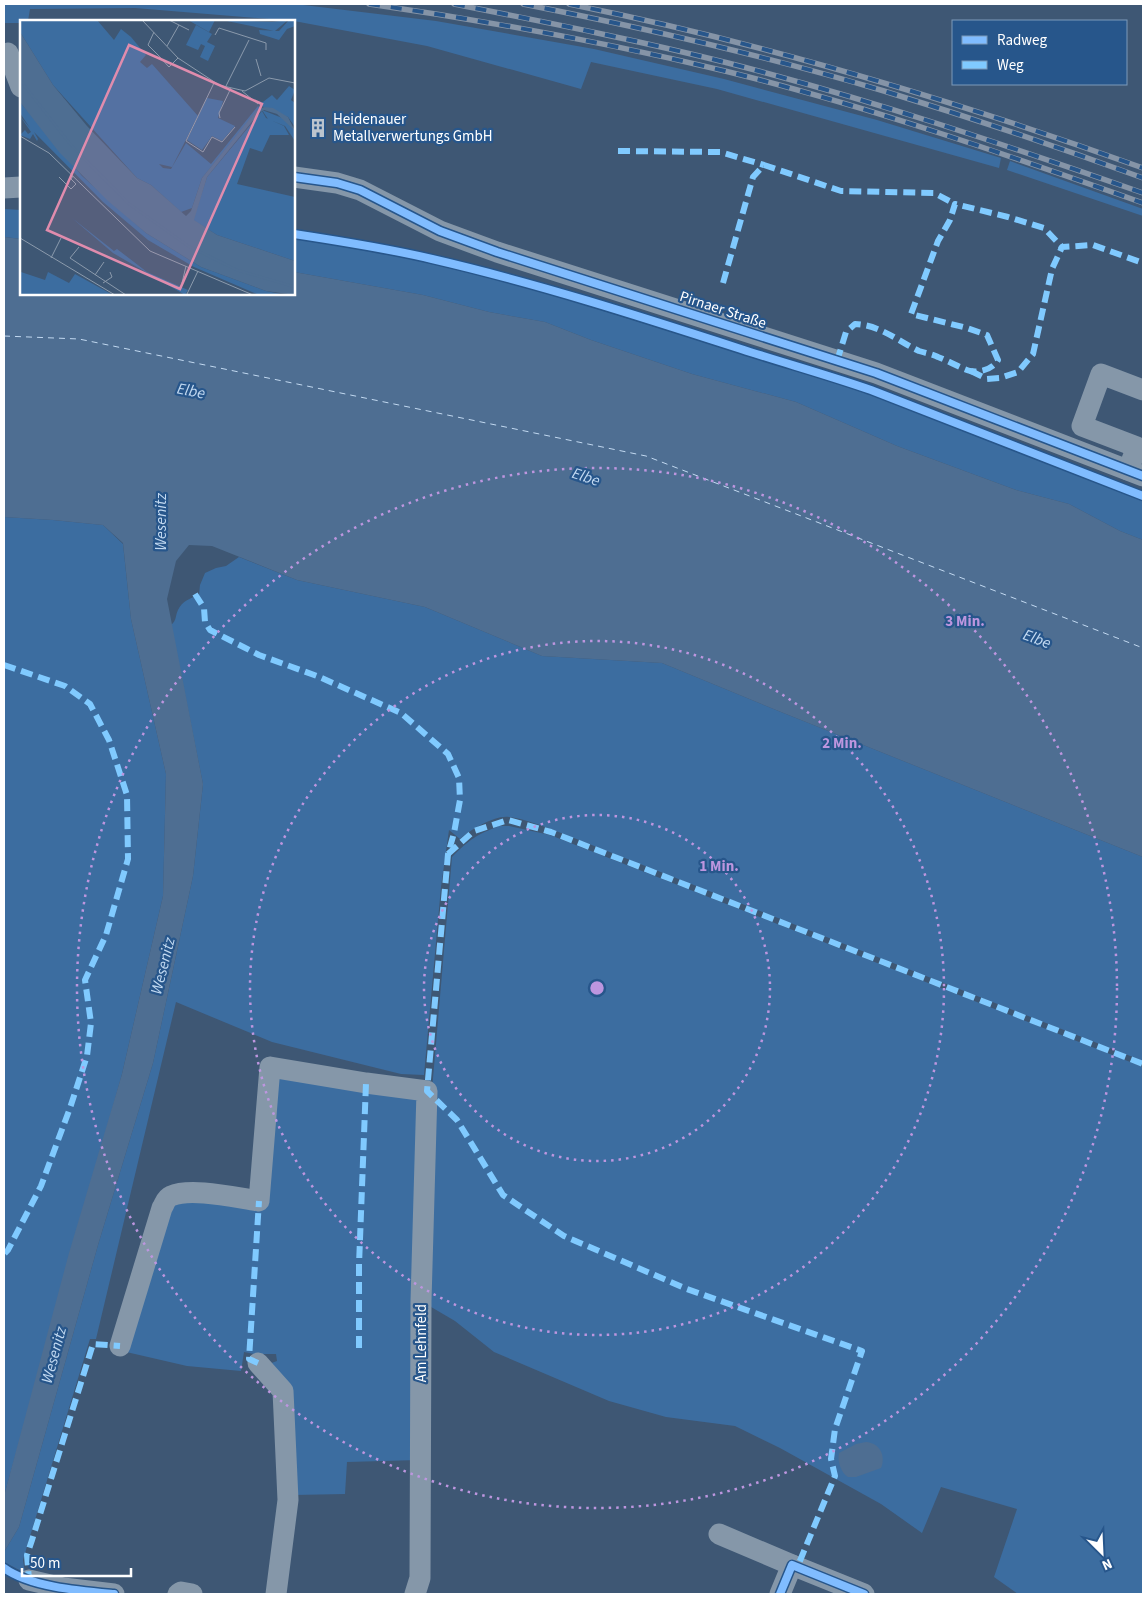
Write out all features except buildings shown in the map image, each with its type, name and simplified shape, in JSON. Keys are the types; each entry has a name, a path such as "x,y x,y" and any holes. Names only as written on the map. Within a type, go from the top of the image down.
{"street":[{"path":"8,54 20,84"},
{"name":"Pirnaer Straße","path":"295,177 337,183 360,190 440,231 497,252 876,373 1136,473"},
{"path":"4,188 20,187"},
{"path":"1136,473 1138,447 1082,426 1101,374 1143,390"},
{"name":"Am Lehnfeld","path":"120,1346 166,1199 170,1196 188,1192 259,1201 270,1067 427,1091 421,1301 420,1578 415,1594"},
{"path":"258,1363 283,1391 288,1500 276,1594"},
{"path":"719,1534 864,1594"},
{"path":"780,1594 792,1565"},
{"path":"29,1580 63,1588 114,1594"},
{"path":"178,1594 181,1592 192,1594"}],"shaded area":[{"path":"4,4 295,4 436,21 594,49 724,79 877,120 1001,158 999,168 717,89 591,62 581,89 427,46 295,20 135,8 30,9 28,20 20,20 20,23 4,23"},
{"path":"1010,161 1143,209 1143,216 1007,170"},
{"path":"4,209 20,210 20,239 4,237"},
{"path":"295,238 385,252 466,271 549,294 834,381 1143,498 1143,540 1120,531 1069,504 1016,490 897,446 796,402 692,374 591,340 545,322 489,312 423,295 295,272"},
{"path":"4,517 103,525 123,544 131,619 166,774 163,896 122,1074 4,1496"},
{"path":"239,557 297,580 425,607 542,656 662,663 1143,857 1143,1061 530,822 509,817 497,818 470,831 460,839 449,830 441,887 424,1075 401,1074 272,1042 176,1002 96,1339 90,1339 31,1533 23,1560 25,1573 4,1562 4,1552 19,1527 98,1245 153,1063 193,876 203,784 171,625 182,604 199,595 200,585 205,573 226,566"},
{"path":"499,826 509,826 550,835 1143,1067 1143,1594 1018,1594 994,1577 1017,1509 941,1487 922,1533 881,1504 780,1448 735,1426 666,1417 609,1401 494,1352 455,1321 426,1304 432,1090 452,857 474,838"},
{"path":"284,1073 422,1099 418,1460 347,1462 345,1494 293,1495 292,1440 266,1365 277,1361 276,1354 244,1352 241,1371 187,1366 122,1351 173,1200 262,1206 272,1087"}],"water":[{"path":"4,237 20,239 20,295 295,295 295,272 423,295 489,312 545,322 591,340 692,374 796,402 897,446 1016,490 1069,504 1120,531 1143,540 1143,857 662,663 542,656 425,607 297,580 212,546 189,545 176,561 167,599 203,784 193,876 153,1063 98,1245 19,1527 4,1552 4,1496 69,1253 122,1074 163,896 166,774 131,619 123,543 103,525 4,517"},
{"path":"866,1442 875,1445 881,1451 883,1459 881,1468 856,1477 848,1477 843,1473 840,1466 839,1453 856,1444"}],"ferry route":[{"path":"4,336 79,339 646,456 1143,648"}],"railway":[{"path":"369,4 548,33 725,71 883,115 1143,203"},
{"path":"454,4 660,47 781,77 937,124 1143,193"},
{"path":"523,4 705,43 840,78 982,122 1143,178"},
{"path":"569,4 642,19 859,75 1073,143 1143,168"}],"marked path":[{"path":"618,151 720,152 764,165"},
{"path":"723,283 753,177 764,165 841,191 934,193 955,204"},
{"path":"837,361 846,332 855,324 881,330 919,351 936,356 970,371 986,370 996,363 998,360 987,335 911,314 938,241 950,220 955,204 1044,228 1062,247"},
{"path":"971,371 987,379 1000,378 1018,372 1033,354 1052,269 1062,247 1093,245 1143,263"},
{"path":"195,594 204,608 205,622 210,630 259,655 317,676 401,713 448,754 459,778 460,800 448,854 427,1091 457,1120 503,1195 564,1236 687,1289 862,1351 835,1429 831,1459 835,1476 797,1568"},
{"path":"4,665 65,686 90,704 109,740 127,795 128,859 106,935 85,980 91,1023 87,1056 41,1186 8,1250 4,1254"},
{"path":"448,854 474,831 508,820 551,832 1143,1064"},
{"path":"359,1348 359,1265 366,1083"},
{"path":"258,1363 249,1359 259,1201"},
{"path":"26,1579 29,1580 27,1555 93,1344 120,1346"}],"cycle path":[{"path":"295,177 337,183 360,190 440,231 497,252 876,373 1143,476"},
{"path":"295,234 380,248 432,259 549,289 626,312 871,390 1143,496"},
{"path":"780,1594 792,1565 864,1594"},
{"path":"4,1568 28,1580 42,1584 114,1594"}],"place":[{"name":"Heidenauer Metallverwertungs GmbH","path":"318,128"}],"water label":[{"name":"Elbe","path":"191,391"},
{"name":"Elbe","path":"586,477"},
{"name":"Wesenitz","path":"161,522"},
{"name":"Elbe","path":"1037,639"},
{"name":"Wesenitz","path":"163,966"},
{"name":"Wesenitz","path":"54,1355"}]}
